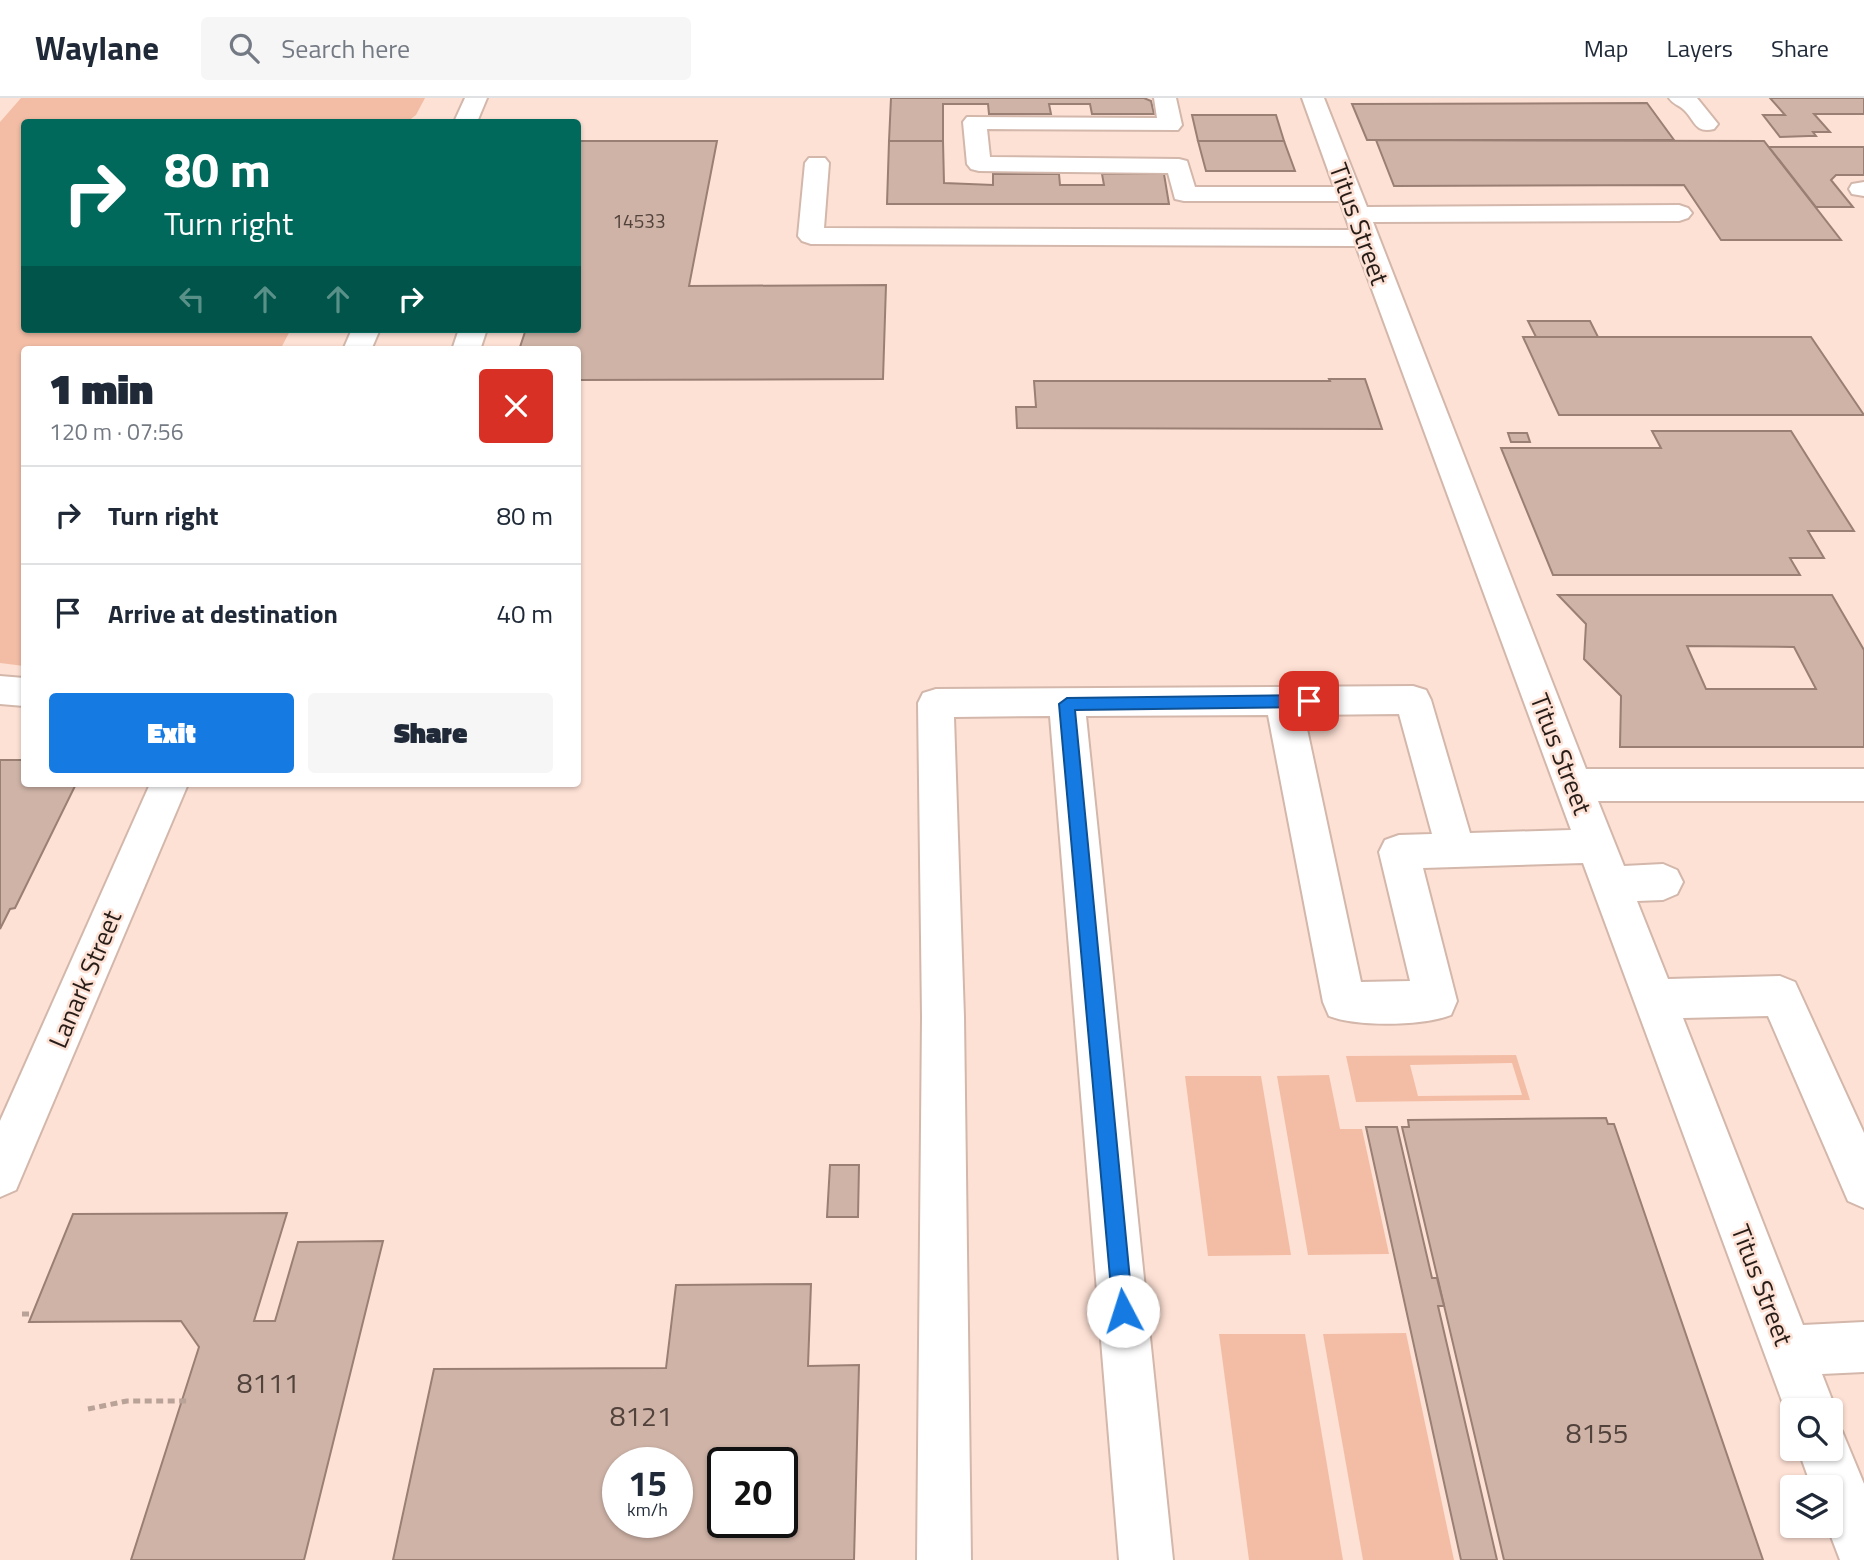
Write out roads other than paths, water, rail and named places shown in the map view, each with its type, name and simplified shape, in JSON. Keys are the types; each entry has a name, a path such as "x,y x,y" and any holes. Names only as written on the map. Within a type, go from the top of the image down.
{"street":[{"path":"467,119 476,98"},
{"path":"1165,98 1184,194 1356,216"},
{"name":"Titus Street","path":"1313,98 1805,1398"},
{"path":"1680,98 1691,104 1706,124"},
{"path":"1170,125 975,122 978,164 1179,166"},
{"path":"817,163 811,236 1356,216 1679,214"},
{"path":"0,690 21,692"},
{"path":"944,1560 943,1031 936,703 1413,700 1456,850"},
{"path":"1283,701 1344,1002 1436,1001 1399,852 1596,846"},
{"path":"1067,704 1146,1560"},
{"path":"1574,785 1864,785"},
{"name":"Lanark Street","path":"0,1174 168,787"},
{"path":"1610,884 1664,882"},
{"path":"1654,999 1780,996 1864,1185"},
{"path":"1787,1351 1864,1346"},
{"path":"1829,1461 1864,1553"}]}
